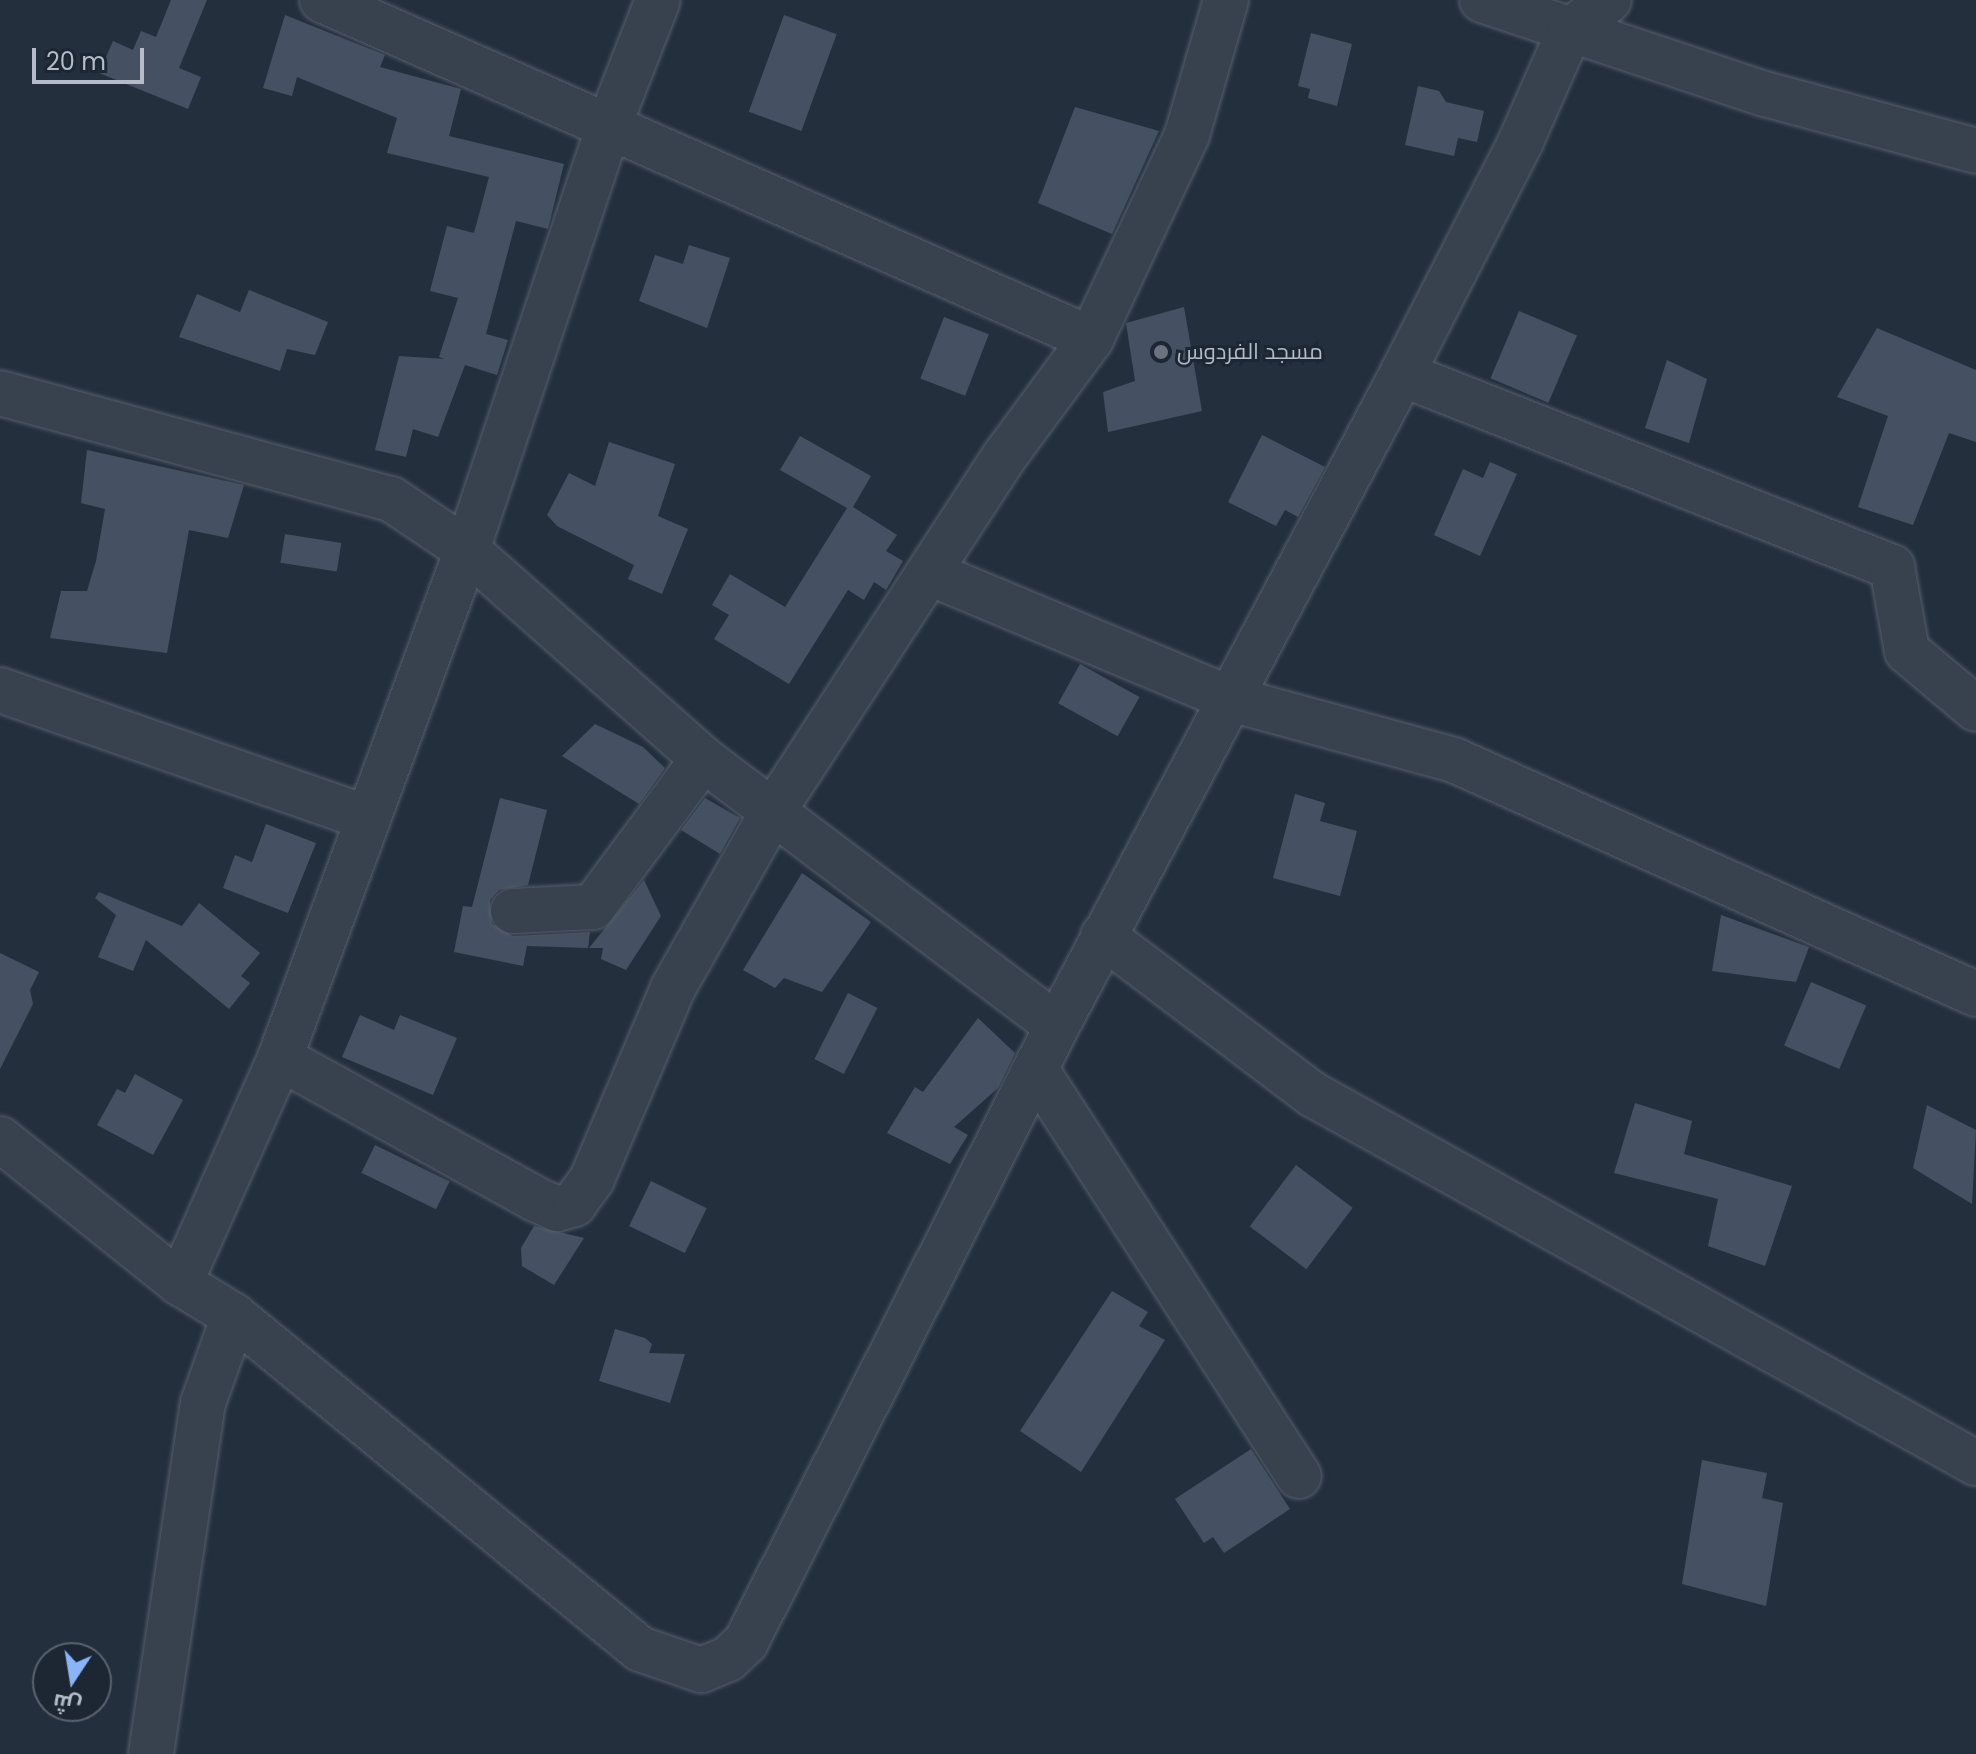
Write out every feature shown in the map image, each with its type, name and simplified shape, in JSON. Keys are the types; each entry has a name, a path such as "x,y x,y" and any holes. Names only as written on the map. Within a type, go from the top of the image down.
{"street":[{"path":"322,0 1091,339"},
{"path":"180,1283 280,1058 467,550 608,128 658,0"},
{"path":"280,1058 535,1199 557,1209 574,1204 592,1179 673,988 772,813 932,574 1004,457 1091,339 1187,135 1226,0"},
{"path":"1482,0 1569,32 1976,151"},
{"path":"0,1139 180,1283 234,1316 598,1619 651,1655 701,1670 728,1659 746,1642 1038,1073 1057,1026 1103,936 1402,374 1520,143 1569,32 1609,0"},
{"path":"1402,374 1892,567 1907,651 1976,709"},
{"path":"0,393 391,499 467,550 703,759 1057,1026"},
{"path":"932,574 1231,699 1454,760 1976,994"},
{"path":"0,690 368,818"},
{"path":"513,911 593,907 703,759"},
{"path":"1103,936 1312,1094 1976,1463"},
{"path":"1038,1073 1299,1476"},
{"path":"151,1754 203,1403 234,1316"}],"building":[{"path":"171,0 207,0 179,68 201,77 188,109 99,73 113,41 133,50 141,31 156,37"},
{"path":"285,15 385,55 380,67 461,89 449,136 564,164 548,229 516,221 486,334 508,340 497,375 465,365 438,437 413,429 406,457 375,450 399,356 445,359 439,357 458,298 430,291 447,226 474,233 489,177 387,153 397,118 297,77 292,96 263,88"},
{"path":"784,15 837,34 801,131 749,112"},
{"path":"1311,33 1352,44 1337,106 1308,98 1310,89 1298,86"},
{"path":"1418,86 1439,91 1446,102 1484,111 1477,142 1458,138 1454,156 1405,145"},
{"path":"1075,107 1159,131 1112,234 1038,203"},
{"path":"689,245 730,258 707,328 639,301 655,255 683,264"},
{"path":"249,290 328,322 315,355 287,349 280,371 179,337 197,294 240,312"},
{"name":"مسجد الفردوس","path":"1184,307 1202,411 1108,432 1103,392 1135,381 1126,323"},
{"path":"1519,311 1577,336 1548,403 1490,378"},
{"path":"944,317 989,334 965,396 920,379"},
{"path":"1877,328 1976,370 1976,442 1949,433 1913,525 1858,507 1888,416 1837,397"},
{"path":"1667,360 1707,379 1689,443 1645,428"},
{"path":"1262,435 1325,467 1298,517 1285,510 1276,526 1228,502"},
{"path":"800,436 871,476 853,507 897,535 886,551 903,561 886,590 874,582 864,600 848,590 789,684 714,639 729,615 712,605 730,574 785,607 847,508 780,470"},
{"path":"609,442 675,464 658,516 688,529 662,594 628,579 634,565 557,526 547,515 569,473 595,486"},
{"path":"87,450 244,485 228,538 189,530 167,653 50,638 61,591 87,591 96,561 105,509 81,503"},
{"path":"1490,462 1517,474 1480,556 1434,535 1463,469 1483,478"},
{"path":"285,534 341,543 337,572 280,563"},
{"path":"1080,664 1139,697 1118,736 1058,703"},
{"path":"595,724 643,747 665,768 639,804 562,756"},
{"path":"1295,794 1325,803 1320,821 1357,831 1340,896 1273,878"},
{"path":"500,798 547,810 528,885 499,890 490,900 492,924 513,936 590,932 588,948 527,946 523,966 454,952 463,906 472,907"},
{"path":"705,798 740,818 720,854 681,830"},
{"path":"266,824 316,843 288,913 223,888 235,855 252,862"},
{"path":"802,873 871,922 822,992 784,978 775,988 743,970"},
{"path":"644,880 661,916 626,970 601,959 603,948 589,948"},
{"path":"99,892 182,926 199,903 260,953 241,976 250,983 229,1009 146,940 133,971 98,957 116,915 95,898"},
{"path":"1721,915 1809,947 1796,982 1712,971"},
{"path":"0,953 39,972 30,990 33,1004 0,1069"},
{"path":"1811,982 1866,1005 1839,1069 1784,1046"},
{"path":"848,993 877,1008 844,1074 814,1059"},
{"path":"360,1015 394,1030 400,1015 457,1038 433,1095 342,1057"},
{"path":"978,1018 1015,1053 998,1088 954,1127 968,1135 950,1164 887,1133 915,1087 923,1092"},
{"path":"135,1074 183,1100 153,1155 97,1125 117,1089 125,1093"},
{"path":"1635,1103 1692,1121 1684,1154 1792,1186 1765,1266 1708,1246 1718,1199 1614,1173"},
{"path":"1927,1105 1976,1130 1972,1204 1913,1168"},
{"path":"375,1145 450,1181 436,1209 361,1173"},
{"path":"1296,1165 1353,1208 1306,1269 1250,1226"},
{"path":"651,1181 707,1208 685,1253 629,1226"},
{"path":"534,1226 584,1238 554,1285 522,1266 521,1248"},
{"path":"1112,1291 1148,1312 1139,1326 1165,1340 1081,1472 1020,1431"},
{"path":"615,1329 645,1338 652,1344 649,1353 685,1354 670,1403 599,1381"},
{"path":"1251,1449 1290,1509 1224,1553 1213,1537 1204,1543 1175,1499"},
{"path":"1702,1460 1767,1473 1762,1498 1783,1503 1766,1606 1682,1584"}],"place":[{"name":"مسجد الفردوس","path":"1161,352"}]}
